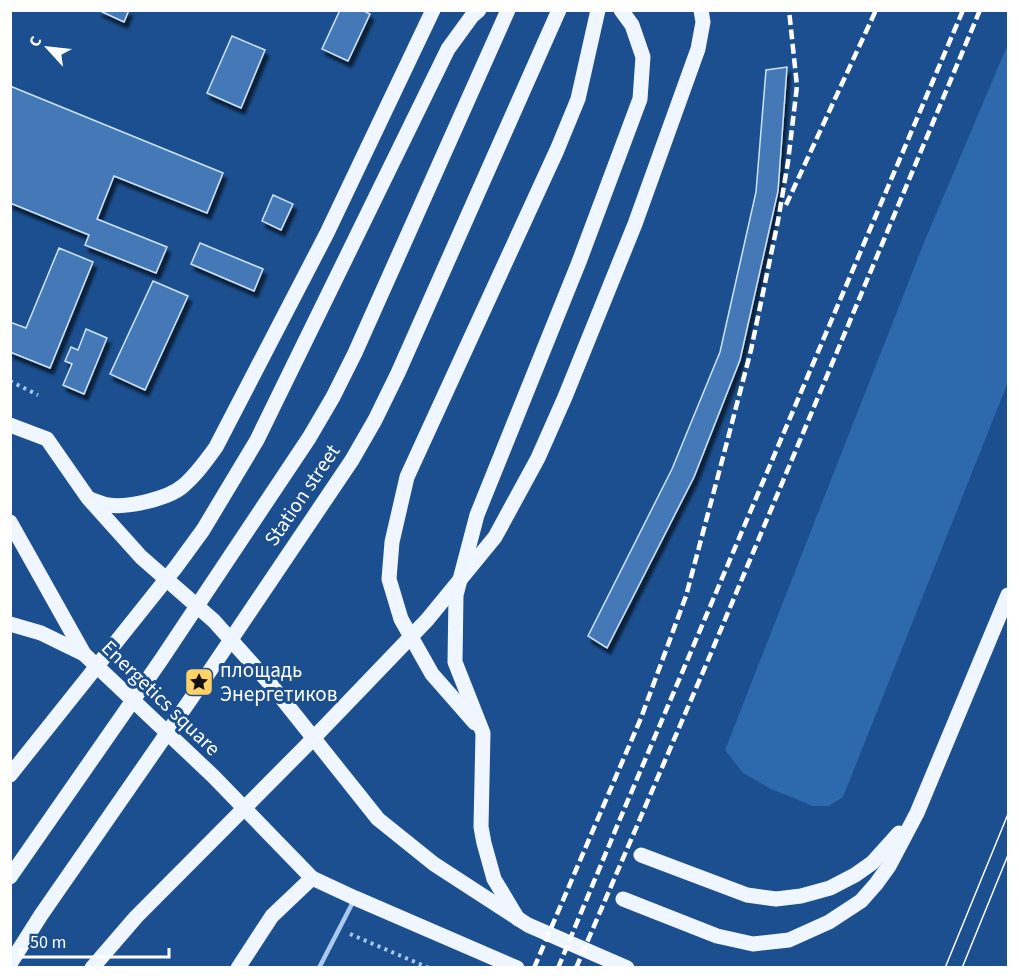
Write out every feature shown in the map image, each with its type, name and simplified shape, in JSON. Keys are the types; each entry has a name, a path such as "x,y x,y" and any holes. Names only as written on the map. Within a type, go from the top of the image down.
{"main road":[{"path":"10,775 176,567 202,530 257,440 448,49 479,10"},
{"name":"Station street","path":"10,877 155,669 315,428 333,397 355,353 508,10"},
{"name":"Station street","path":"10,964 41,915 197,690 352,460 398,373 559,10"},
{"path":"483,733 432,674 401,618 389,579 392,542 407,477 578,99 598,10"},
{"path":"518,919 494,879 484,843 481,827 483,733 455,662 456,595 477,515 579,262 640,99 643,57 632,25 621,10"},
{"path":"92,968 136,917 427,620 495,537 538,458 635,224 698,50 703,22 701,10"},
{"path":"88,498 107,505 125,506 155,500 182,488 216,447 327,233 428,12"},
{"path":"10,425 47,439 88,498 141,557 214,621 272,686 378,819 434,864 528,925 627,968"},
{"name":"Energetics square","path":"11,523 84,654 213,776 312,878"},
{"path":"622,899 717,936 753,944 789,940 829,922 861,901 889,866 917,813 1008,595"},
{"path":"10,624 41,633 84,654"},
{"path":"641,855 747,895 776,898 801,896 830,888 872,863 917,813"},
{"path":"238,968 272,916 312,878 518,968"}],"lane":[{"path":"319,968 355,898"}],"path":[{"path":"10,381 38,395"},
{"path":"339,929 429,968"}],"shaded area":[{"path":"1008,44 1008,382 843,797 829,806 813,806 771,789 743,773 725,750 925,240"}],"building":[{"path":"98,10 129,10 124,22"},
{"path":"340,10 362,10 370,14 348,61 322,49"},
{"path":"232,36 265,50 241,108 207,93"},
{"path":"787,67 778,191 740,360 694,477 607,648 588,636 672,469 720,352 756,192 766,70"},
{"path":"10,86 223,173 207,213 114,176 97,219 167,247 156,273 85,245 89,235 10,203"},
{"path":"273,195 293,204 281,230 262,221"},
{"path":"200,243 263,269 254,291 191,264"},
{"path":"59,248 93,262 50,368 10,352 10,322 26,328"},
{"path":"153,281 188,296 145,390 110,374"},
{"path":"86,329 107,338 84,394 63,385 72,364 65,361 71,347 78,350"}],"tram line":[{"path":"945,968 1008,814"},
{"path":"962,968 1008,855"}],"railway":[{"path":"534,968 641,718 686,596 722,461 751,350 788,162 797,86 789,10"},
{"path":"786,205 876,10"},
{"path":"558,968 963,10"},
{"path":"576,968 706,665 980,10"}],"place":[{"name":"площадь Энергетиков","path":"199,682"}]}
